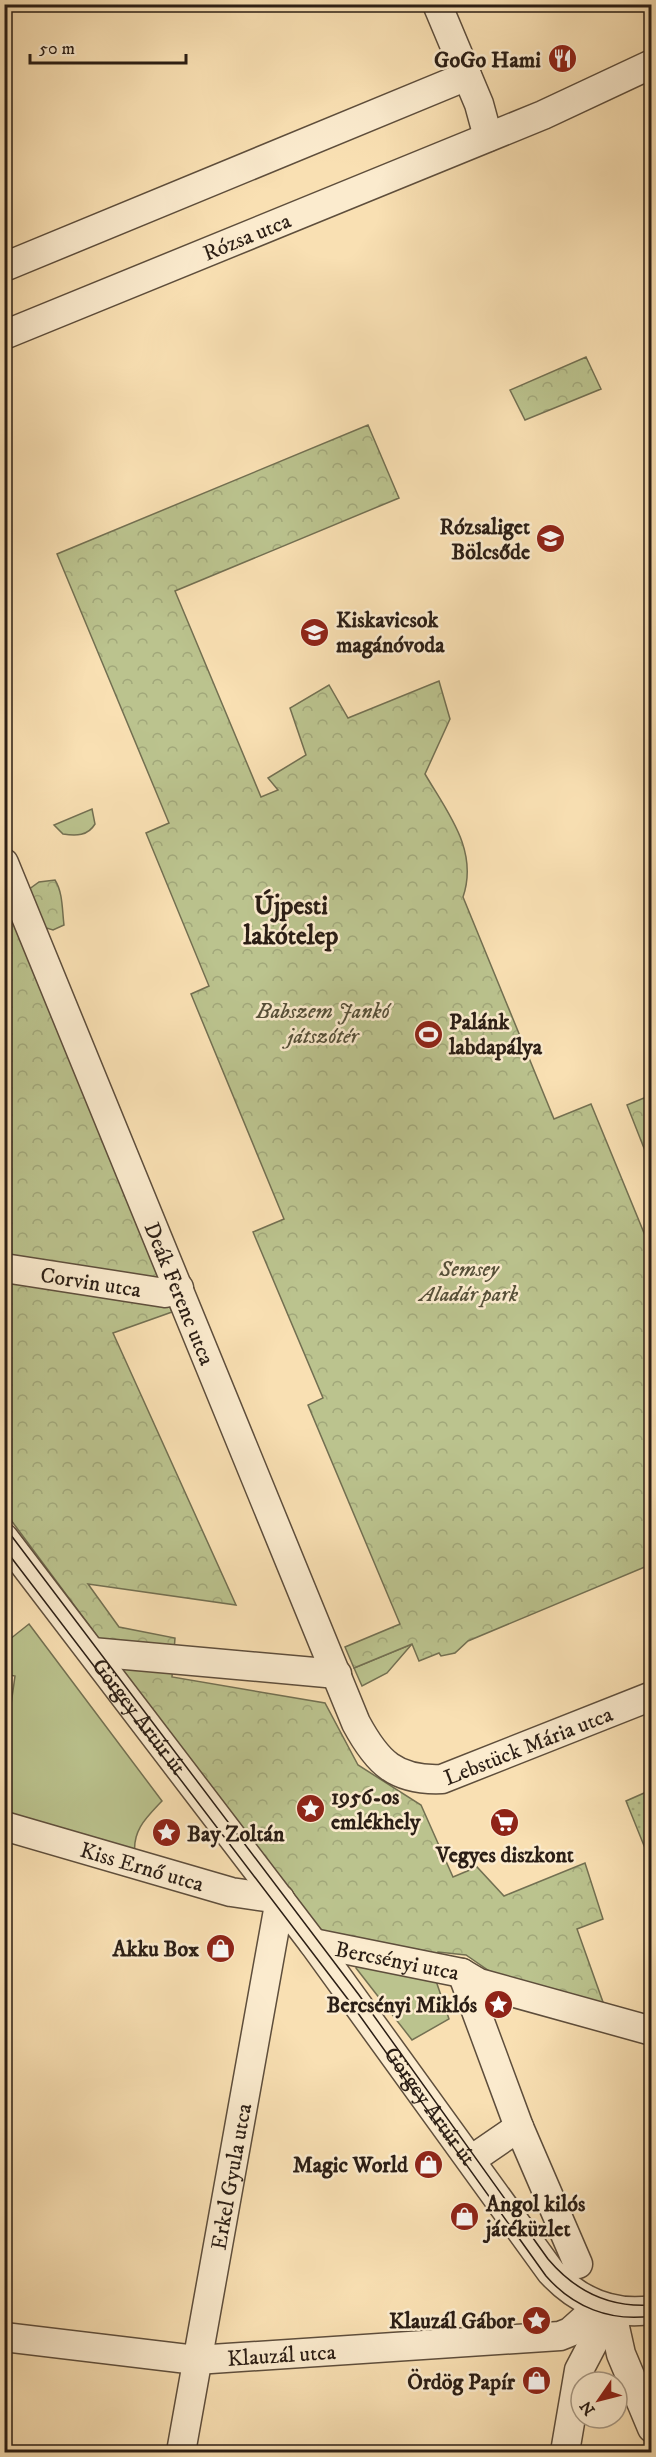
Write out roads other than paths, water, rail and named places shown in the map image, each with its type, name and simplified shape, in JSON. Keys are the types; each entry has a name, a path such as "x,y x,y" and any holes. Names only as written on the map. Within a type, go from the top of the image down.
{"street":[{"path":"437,4 467,76 488,137"},
{"name":"Rózsa utca","path":"4,335 488,137 651,64"},
{"path":"4,267 467,76"},
{"name":"Deák Ferenc utca","path":"4,863 356,1723"},
{"name":"Corvin utca","path":"4,1268 165,1293 179,1288"},
{"name":"Görgey Artúr út","path":"4,1538 313,1943 550,2272 578,2295 605,2307"},
{"path":"92,1652 337,1674"},
{"name":"Lebstück Mária utca","path":"356,1723 369,1748 388,1767 406,1776 426,1780 442,1779 651,1696"},
{"name":"Kiss Ernő utca","path":"4,1826 231,1892 280,1899"},
{"name":"Erkel Gyula utca","path":"181,2452 280,1899"},
{"name":"Bercsényi utca","path":"313,1943 462,1973 479,1983 651,2031"},
{"path":"462,1973 519,2127 578,2264"},
{"path":"471,2160 519,2127"},
{"path":"579,2370 575,2351 560,2336 570,2332 605,2307 634,2312 651,2310"},
{"path":"579,2370 605,2307"},
{"path":"605,2307 651,2428"},
{"name":"Klauzál utca","path":"4,2337 196,2360 560,2336"},
{"path":"565,2452 569,2429"}],"tram line":[{"path":"4,1526 359,1995 548,2259 570,2280 594,2295 621,2304 652,2305"},
{"path":"4,1548 350,2002 546,2276 568,2296 593,2310 622,2317 652,2316"}],"place":[{"name":"GoGo Hami","path":"562,59"},
{"name":"Rózsaliget Bölcsőde","path":"551,539"},
{"name":"Kiskavicsok magánóvoda","path":"315,632"},
{"name":"Palánk labdapálya","path":"428,1034"},
{"name":"1956-os emlékhely","path":"310,1809"},
{"name":"Vegyes diszkont","path":"505,1822"},
{"name":"Bay Zoltán","path":"166,1833"},
{"name":"Akku Box","path":"220,1948"},
{"name":"Bercsényi Miklós","path":"498,2004"},
{"name":"Magic World","path":"429,2164"},
{"name":"Angol kilós játéküzlet","path":"465,2216"},
{"name":"Klauzál Gábor","path":"536,2320"},
{"name":"Ördög Papír","path":"536,2381"}],"district":[{"name":"Újpesti lakótelep","path":"291,920"}],"park label":[{"name":"Babszem Jankó játszótér","path":"323,1022"},
{"name":"Semsey Aladár park","path":"469,1280"}]}
